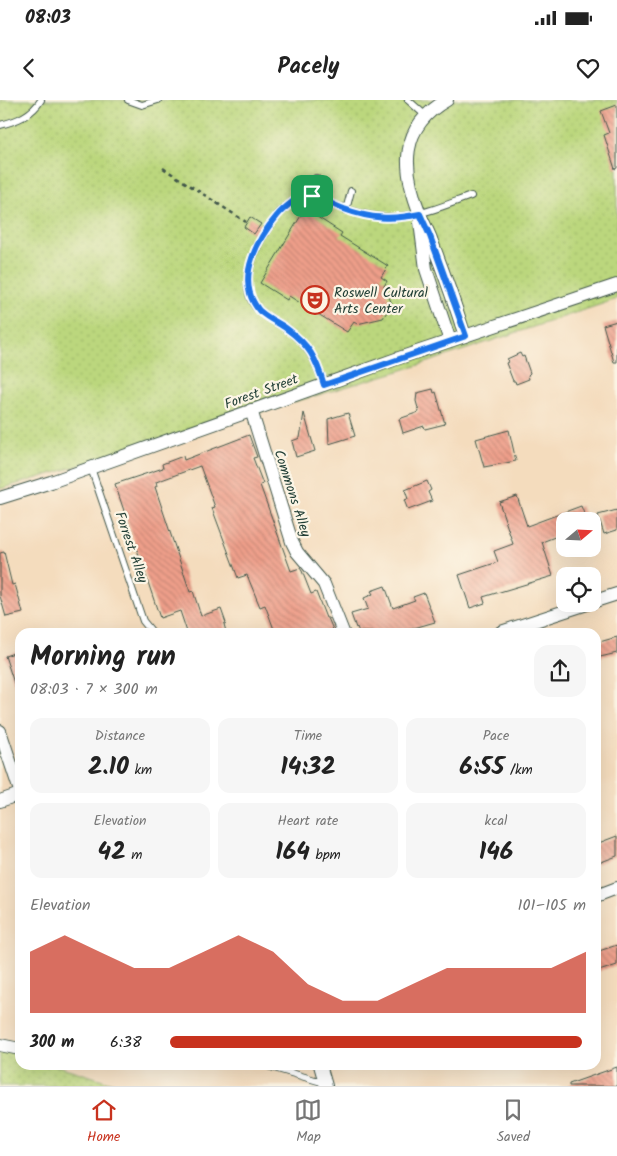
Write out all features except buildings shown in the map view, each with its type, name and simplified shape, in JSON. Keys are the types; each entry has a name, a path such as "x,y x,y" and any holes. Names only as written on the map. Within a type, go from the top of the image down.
{"street":[{"path":"447,100 426,116 414,134 407,154 407,164 409,180 420,214 430,236 466,336"},
{"path":"420,214 426,269 450,341"},
{"name":"Forest Street","path":"0,498 91,468 450,341 617,285"},
{"name":"Commons Alley","path":"251,410 292,542 324,584 341,628"},
{"path":"601,599 617,594"},
{"path":"513,628 562,612"},
{"path":"0,731 15,778"},
{"path":"0,801 15,795"},
{"path":"601,894 617,888"},
{"path":"0,1045 15,1048"},
{"path":"321,1070 325,1084"}],"lane":[{"path":"0,125 18,121 37,106 41,100"},
{"path":"128,100 142,105 158,100"},
{"path":"408,100 426,116"},
{"path":"312,196 316,178"},
{"path":"346,210 351,190"},
{"path":"324,385 307,346 286,328 259,311 250,294 247,276 254,252 277,216 300,196 312,196 346,210 375,218 398,218 420,214 471,196"},
{"name":"Forrest Alley","path":"91,468 143,620 149,628"},
{"path":"280,1070 325,1084"}],"path":[{"path":"163,168 246,222"}],"green space":[{"path":"0,100 617,100 617,299 416,366 0,489"},
{"path":"0,1048 15,1052 15,1070 71,1070 122,1086 0,1086"}],"place":[{"name":"Roswell Cultural Arts Center","path":"315,300"}],"route":[{"path":"300,196 312,196 346,210 375,218 398,218 420,214 430,236 466,336 324,385 307,346 286,328 259,311 250,294 247,276 254,252 277,216 300,196"}]}
